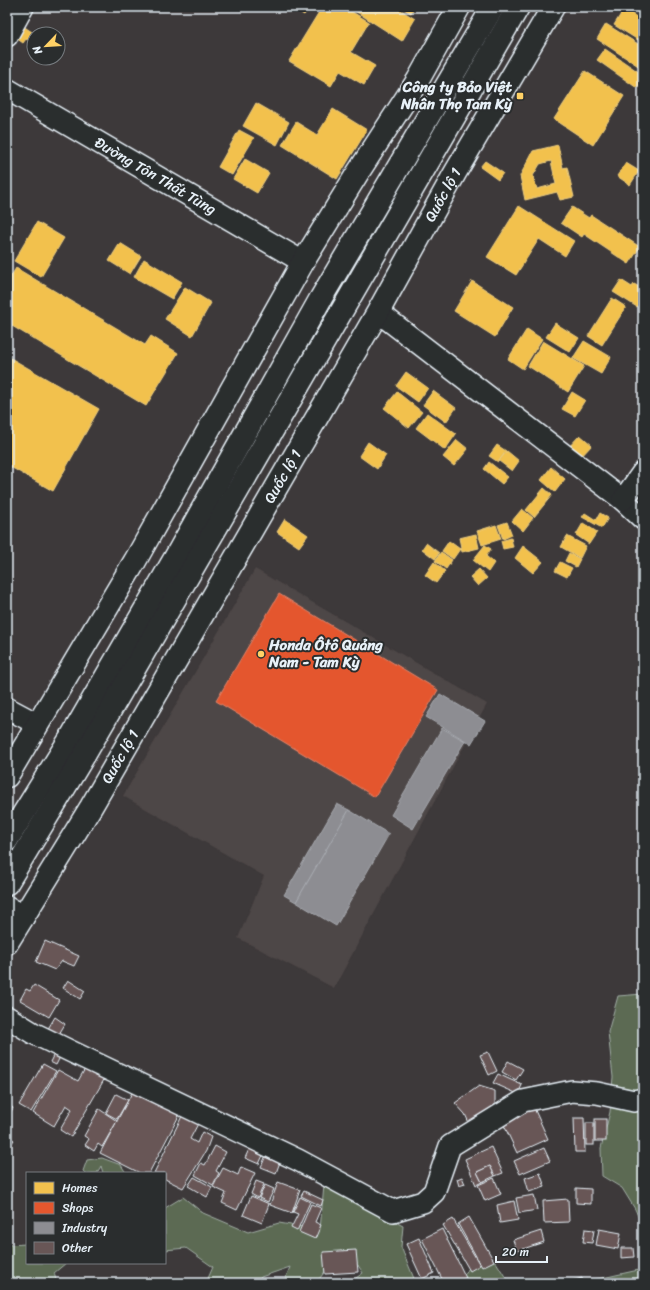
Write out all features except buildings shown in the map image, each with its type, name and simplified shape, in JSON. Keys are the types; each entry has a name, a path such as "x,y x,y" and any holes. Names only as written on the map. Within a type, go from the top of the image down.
{"highway":[{"path":"7,776 135,561 303,262 357,174 418,80 459,7"},
{"path":"7,840 70,739 163,579 317,305 493,7"},
{"name":"Quốc lộ 1","path":"7,883 94,738 518,7"},
{"name":"Quốc lộ 1","path":"7,943 15,912 91,807 378,312 455,173 553,7"},
{"path":"418,80 442,94"},
{"path":"357,174 385,190"},
{"path":"135,561 163,579"}],"street":[{"path":"7,36 23,7"},
{"name":"Đường Tôn Thất Tùng","path":"7,89 303,262"},
{"path":"378,312 623,500 643,519"},
{"path":"623,500 643,472"},
{"path":"7,708 37,724"},
{"path":"7,1017 33,1033 298,1160 393,1211 423,1202 434,1192 450,1146 522,1101 572,1091 597,1092 634,1101 643,1099"}],"shaded area":[{"path":"255,569 487,704 334,988 238,938 264,876 123,796"}],"green space":[{"path":"643,994 643,1222 641,1223 635,1209 622,1188 602,1176 601,1148 610,1112 613,1077 608,1032 618,996"},
{"path":"102,1158 121,1165 125,1172 103,1172 101,1166 98,1172 84,1172 83,1171 87,1160"},
{"path":"324,1185 403,1226 401,1247 415,1281 419,1283 349,1283 363,1273 352,1256 327,1269 316,1283 284,1283 290,1267 261,1277 257,1283 206,1283 213,1267 186,1248 166,1250 166,1207 183,1197 203,1213 248,1232 279,1223 320,1230"},
{"path":"26,1244 26,1264 65,1264 54,1273 57,1283 7,1283 7,1245"},
{"path":"480,1253 496,1262 509,1283 450,1283 461,1279"},
{"path":"643,1269 643,1283 588,1283 589,1281"}],"place":[{"name":"Công ty Bảo Việt Nhân Thọ Tam Kỳ","path":"520,96"},
{"name":"Honda Ôtô Quảng Nam - Tam Kỳ","path":"261,654"}]}
